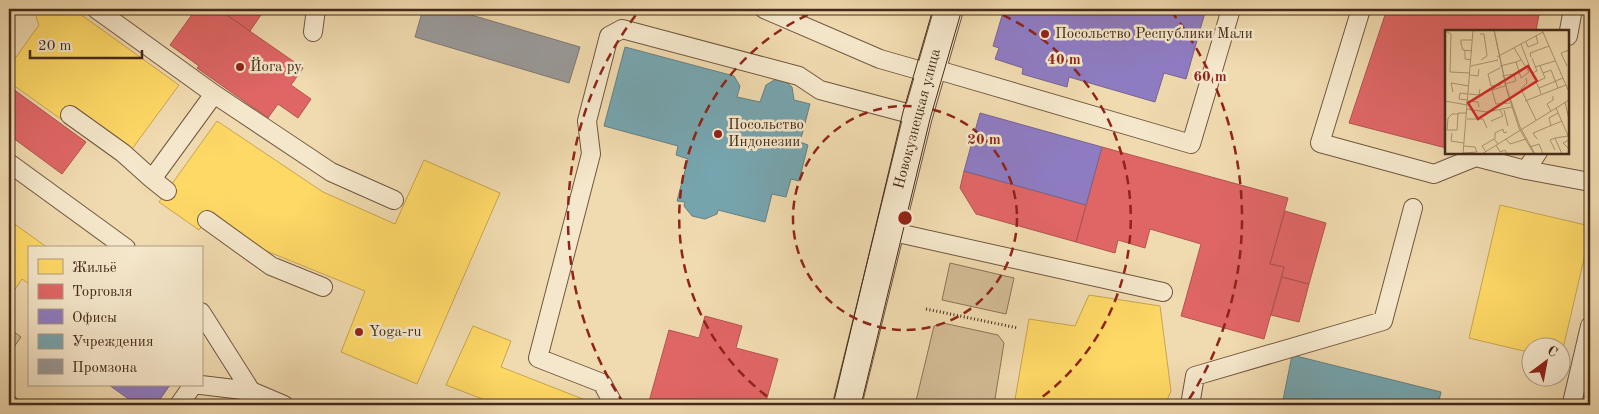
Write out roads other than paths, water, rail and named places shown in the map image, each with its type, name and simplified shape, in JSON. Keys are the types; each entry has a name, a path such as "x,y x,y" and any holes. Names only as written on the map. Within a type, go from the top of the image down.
{"street":[{"name":"Новокузнецкая улица","path":"847,405 918,116 948,9"}],"lane":[{"path":"96,9 214,94 330,172 394,200"},
{"path":"313,32 316,9"},
{"path":"764,9 880,59 930,70 1191,144 1231,9"},
{"path":"1361,9 1320,143 1434,174 1476,157 1526,170 1590,182"},
{"path":"1569,31 1573,9"},
{"path":"614,405 602,383 538,358 591,154 587,121 609,36 622,29 799,76 820,90 918,116"},
{"path":"152,179 214,94"},
{"path":"70,115 124,153 167,191"},
{"path":"1526,170 1537,154"},
{"path":"9,163 123,246"},
{"path":"1190,405 1195,376 1383,322 1413,208"},
{"path":"207,220 271,266 323,287"},
{"path":"889,231 1163,292"},
{"path":"202,314 251,391"},
{"path":"1576,405 1590,326"},
{"path":"202,385 251,391 284,405"},
{"path":"179,405 193,386"}],"tram line":[{"path":"833,405 903,112 933,9"},
{"path":"861,405 930,119 962,9"}],"place":[{"name":"Посольство Республики Мали","path":"1045,34"},
{"name":"Йога ру","path":"240,67"},
{"name":"Посольство Индонезии","path":"718,134"},
{"name":"Yoga-ru","path":"359,332"}]}
